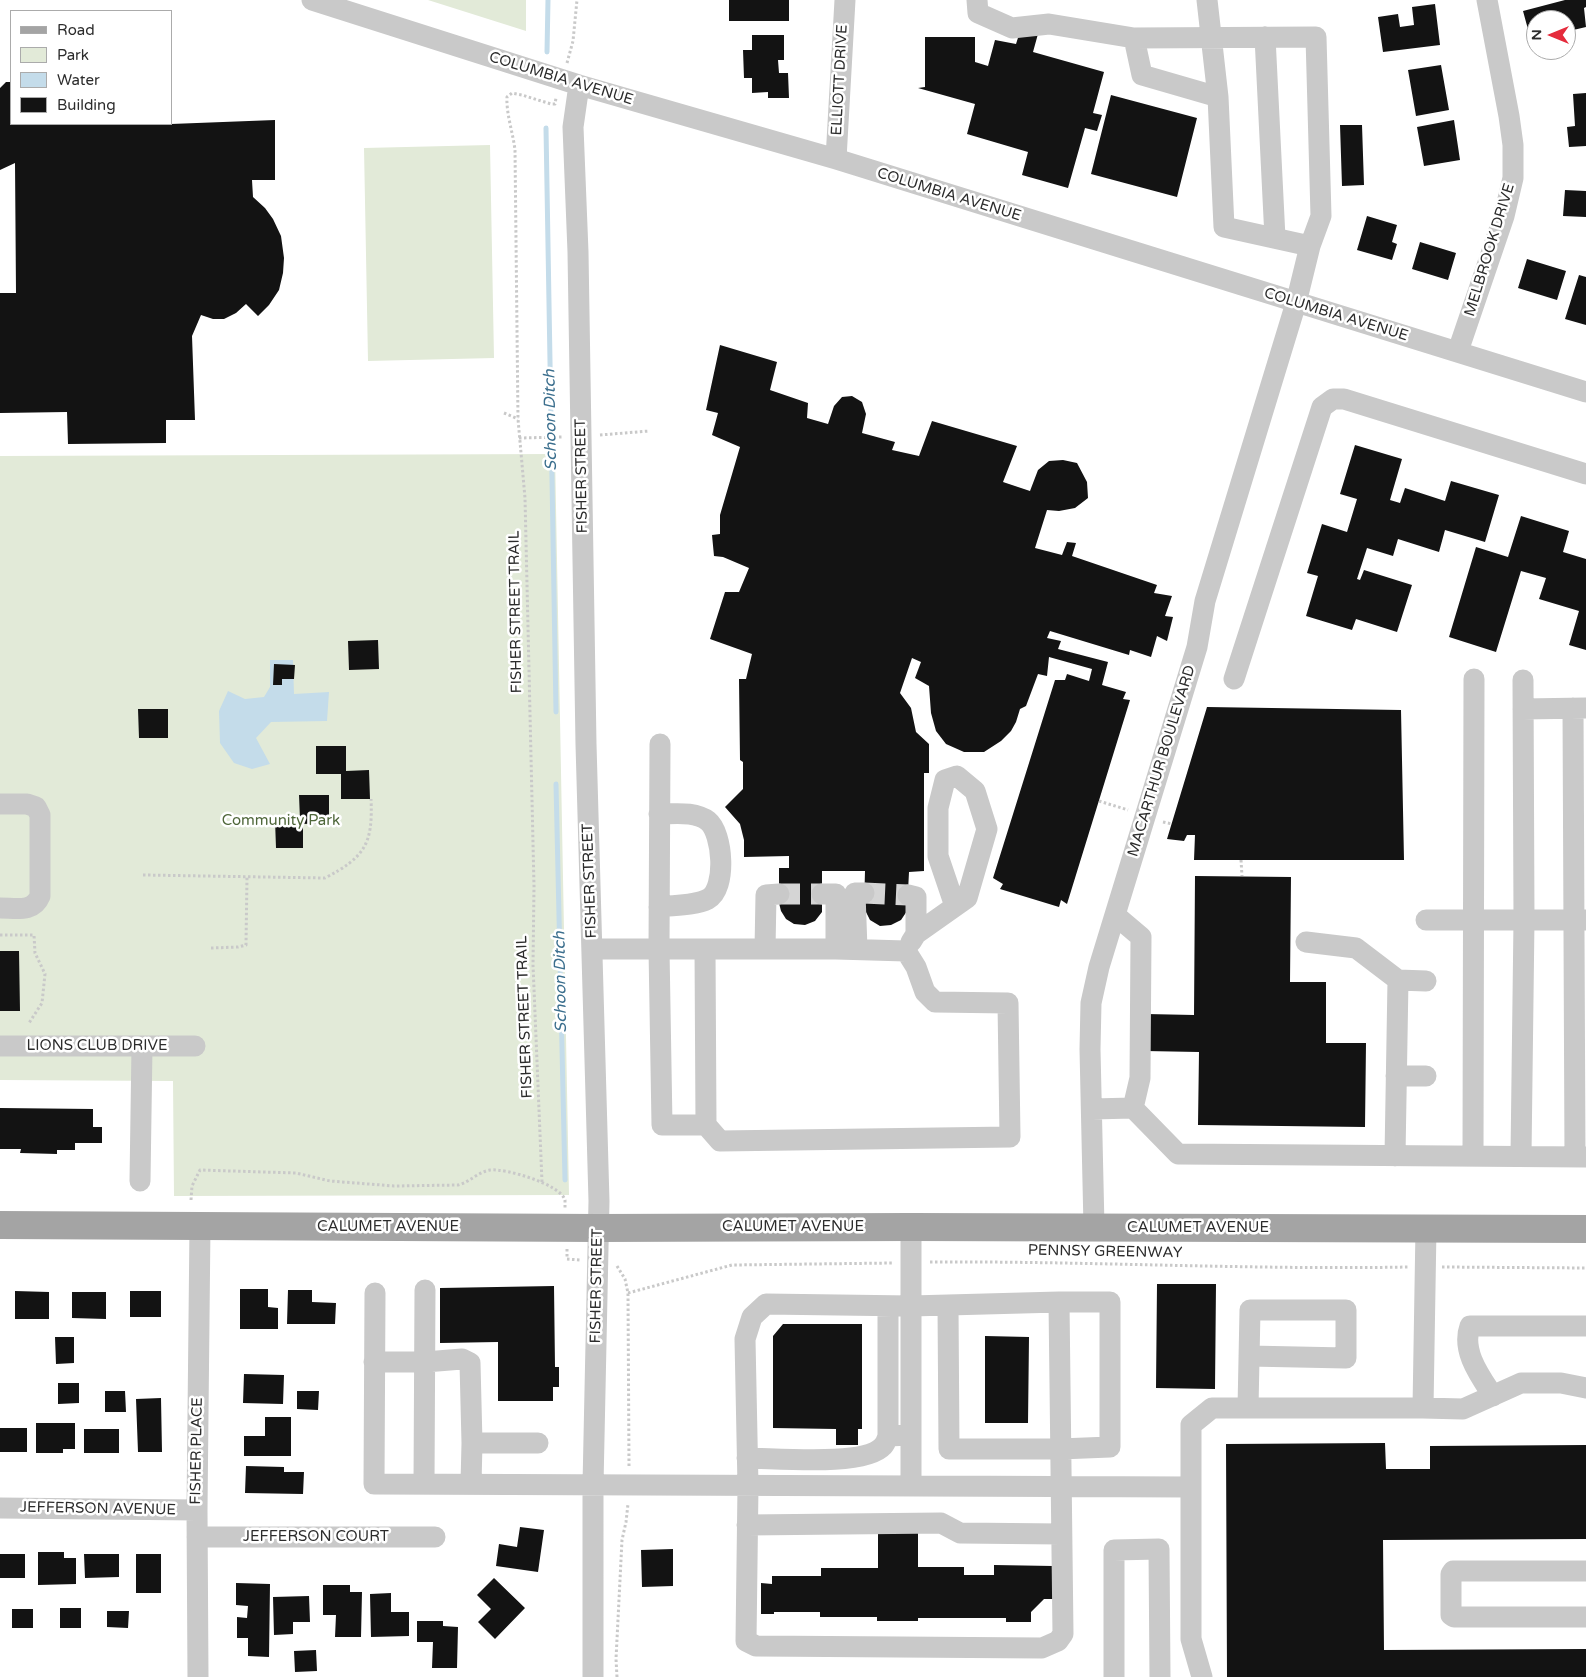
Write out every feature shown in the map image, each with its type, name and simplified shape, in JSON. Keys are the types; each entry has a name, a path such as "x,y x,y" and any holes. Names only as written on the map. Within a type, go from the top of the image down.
{"main road":[{"name":"CALUMET AVENUE","path":"0,1224 598,1228 1094,1227 1586,1229"}],"street":[{"name":"COLUMBIA AVENUE","path":"312,0 579,85 836,159 1586,392"},
{"name":"ELLIOTT DRIVE","path":"836,159 845,0"},
{"path":"976,0 978,13 1012,28 1048,24 1134,38 1265,37 1275,238"},
{"path":"1207,0 1218,96 1224,227 1310,246"},
{"name":"MELBROOK DRIVE","path":"1458,352 1504,216 1513,178 1513,145 1509,116 1487,0"},
{"name":"MACARTHUR BOULEVARD","path":"1094,1227 1091,1003 1099,967 1197,648 1206,601 1296,303 1310,246 1321,216 1316,37 1265,37"},
{"path":"1134,38 1142,75 1218,96"},
{"name":"FISHER STREET","path":"579,85 573,127 578,252 571,436 586,734 593,949 598,1228 593,1485 593,1677"},
{"path":"1234,679 1322,407 1333,399 1344,399 1586,474"},
{"path":"1473,1156 1474,679"},
{"path":"1521,1156 1524,920 1523,680"},
{"path":"1092,1109 1133,1108 1178,1154 1580,1157 1580,708 1523,709"},
{"path":"660,744 658,950 662,1125 706,1125"},
{"path":"593,949 847,949 911,942 967,898 987,829 975,791 958,776 945,780 938,808 938,856 956,906"},
{"path":"0,804 26,804 36,807 40,816 40,896 37,903 30,908 0,908"},
{"path":"659,814 695,814 709,822 718,837 722,869 716,889 710,898 699,902 659,907"},
{"path":"847,949 855,893 864,893"},
{"path":"765,949 766,895 779,894"},
{"path":"822,894 836,894 847,949"},
{"path":"705,949 706,1125 720,1141 1010,1137 1008,1003 935,1002 925,992 916,967 911,942 916,896 908,895"},
{"path":"1115,915 1141,937 1140,1078 1133,1108"},
{"path":"1426,920 1580,920"},
{"path":"1306,942 1356,948 1398,980 1426,981"},
{"path":"1395,1156 1398,980"},
{"name":"LIONS CLUB DRIVE","path":"0,1046 195,1046"},
{"path":"140,1181 142,1046"},
{"path":"1396,1076 1426,1076"},
{"name":"FISHER PLACE","path":"198,1677 197,1510 200,1226"},
{"path":"911,1227 911,1486"},
{"path":"1423,1408 1426,1228"},
{"path":"424,1484 425,1290"},
{"path":"375,1293 374,1484 1190,1488"},
{"path":"948,1305 949,1448 1060,1449 1110,1447 1110,1302 1059,1302 948,1305 911,1306 766,1304 752,1317 745,1339 748,1486 746,1641 756,1646 1042,1648 1058,1641 1063,1634 1060,1487 1060,1449 1059,1302"},
{"path":"747,1458 845,1459 864,1457 883,1447 888,1436 888,1306"},
{"path":"1248,1408 1249,1356 1250,1310 1346,1310 1346,1358 1249,1356"},
{"path":"1493,1396 1477,1372 1468,1349 1470,1326 1586,1326"},
{"path":"374,1362 425,1362 462,1359 470,1363 471,1484"},
{"path":"1202,1677 1192,1639 1191,1425 1212,1408 1463,1409 1521,1383 1561,1383 1586,1388"},
{"path":"888,1436 911,1435"},
{"path":"472,1443 538,1442"},
{"name":"JEFFERSON AVENUE","path":"0,1508 197,1510"},
{"path":"747,1525 941,1523 960,1533 1061,1534"},
{"name":"JEFFERSON COURT","path":"197,1537 436,1537"},
{"path":"1114,1677 1114,1550 1159,1549 1160,1677"},
{"path":"1586,1571 1454,1571 1451,1574 1451,1615 1454,1617 1586,1617"}],"path":[{"path":"568,60 573,42 577,0"},
{"name":"FISHER STREET TRAIL","path":"542,1182 533,965 534,886 525,498 518,438 515,150 506,104 507,97 512,93 551,104 555,104 556,100"},
{"path":"504,413 518,419"},
{"path":"518,438 626,434 649,431"},
{"path":"143,875 326,878 348,866 364,850 371,831 371,799"},
{"path":"1241,860 1242,876"},
{"path":"211,948 238,947 246,944 247,877"},
{"path":"0,935 34,936 35,953 45,974 42,1004 28,1024"},
{"path":"191,1200 192,1186 200,1170 296,1172 330,1181 394,1186 458,1185 467,1183 490,1170 522,1175 542,1182 560,1193 565,1199"},
{"name":"PENNSY GREENWAY","path":"615,1262 625,1279 628,1293 732,1265 911,1262 1321,1268 1586,1268"}],"green space":[{"path":"428,0 526,0 526,31"},
{"path":"490,145 494,358 368,361 364,148"},
{"name":"Community Park","path":"555,454 569,1195 174,1196 173,1081 0,1080 0,456"}],"water":[{"path":"270,660 293,660 294,694 329,692 327,721 271,722 256,738 270,764 252,769 234,763 220,743 219,711 228,691 245,699 264,697 270,687"}],"building":[{"path":"729,0 789,0 789,21 729,21"},
{"path":"1565,0 1586,0 1586,7 1584,8 1586,27 1576,29 1576,10 1527,10"},
{"path":"1435,4 1440,45 1383,52 1378,17 1398,14 1400,27 1414,25 1412,7"},
{"path":"1526,10 1526,22 1523,11"},
{"path":"1024,19 1041,23 1033,52 1104,72 1093,113 1102,115 1097,131 1085,128 1068,188 1022,175 1028,152 967,134 975,104 918,88 925,87 925,37 975,37 975,62 988,66 995,40 1016,44"},
{"path":"752,35 784,35 784,60 778,60 779,73 788,73 789,98 768,98 768,92 752,93 752,78 744,78 743,50 752,50"},
{"path":"1441,65 1449,110 1416,116 1408,70"},
{"path":"6,82 10,82 10,125 172,125 275,120 275,180 252,180 253,197 273,219 281,236 284,258 279,290 269,305 258,316 246,304 236,313 224,319 213,319 201,315 192,336 195,420 166,420 166,443 68,444 67,412 0,413 0,293 16,293 15,163 0,170 0,88"},
{"path":"1586,93 1586,146 1569,147 1567,127 1575,126 1573,94"},
{"path":"1111,95 1197,118 1177,197 1091,174"},
{"path":"1454,120 1460,160 1424,166 1417,127"},
{"path":"1340,125 1362,125 1364,185 1342,186"},
{"path":"1565,190 1586,191 1586,217 1563,216"},
{"path":"1367,216 1397,225 1392,242 1397,244 1392,260 1357,250"},
{"path":"1420,242 1456,253 1448,280 1412,269"},
{"path":"1527,259 1566,271 1557,300 1518,288"},
{"path":"1579,275 1586,277 1586,325 1565,319"},
{"path":"720,345 777,362 770,390 808,403 807,418 828,424 834,406 842,397 852,396 862,402 866,414 862,433 895,442 892,450 919,456 932,421 1017,446 1003,482 1030,491 1038,470 1049,461 1063,460 1077,463 1087,482 1088,498 1075,508 1059,511 1047,510 1035,548 1062,555 1067,542 1076,543 1072,556 1157,585 1154,593 1172,596 1165,616 1173,617 1167,641 1157,636 1151,657 1130,650 1129,655 1050,631 1047,638 1061,641 1058,649 1108,662 1102,685 1126,692 1123,699 1130,700 1067,904 1061,900 1059,907 1000,889 1003,884 993,878 1055,680 1065,680 1067,674 1089,681 1092,669 1049,657 1047,676 1038,674 1026,706 1020,709 1011,731 1001,741 984,752 964,752 946,744 936,731 931,713 929,686 915,678 921,662 912,658 900,693 911,708 916,732 929,744 929,773 924,773 924,871 909,872 907,911 901,920 891,925 880,926 870,920 864,908 865,871 822,871 822,912 815,921 805,925 794,924 786,919 779,903 779,868 789,868 789,856 744,857 744,840 740,824 725,807 743,789 743,762 740,760 739,679 746,679 752,654 710,639 725,592 739,592 749,568 723,557 714,556 712,535 720,534 720,515 740,447 712,435 718,413 706,410"},
{"path":"1355,445 1402,459 1390,500 1400,503 1405,488 1445,501 1451,481 1499,495 1485,542 1445,530 1439,552 1398,539 1393,556 1367,548 1357,579 1360,580 1364,570 1412,585 1397,632 1356,619 1352,630 1306,616 1318,576 1307,573 1322,524 1347,532 1357,499 1340,494"},
{"path":"1521,516 1569,531 1563,552 1586,559 1586,650 1569,645 1579,611 1539,599 1546,578 1521,571 1496,652 1449,637 1476,547 1508,557"},
{"path":"378,640 379,669 349,670 348,641"},
{"path":"274,664 295,665 294,679 282,679 282,685 273,685"},
{"path":"1207,707 1401,710 1404,860 1194,860 1195,835 1187,835 1184,841 1167,839"},
{"path":"138,709 168,709 168,738 139,738"},
{"path":"316,746 346,746 346,771 369,770 370,799 341,799 341,774 316,774"},
{"path":"299,795 329,795 329,823 303,824 303,848 276,848 275,820 300,820"},
{"path":"1195,876 1291,877 1290,982 1326,982 1326,1043 1366,1043 1365,1127 1198,1125 1199,1052 1145,1051 1146,1014 1194,1015"},
{"path":"0,951 19,951 20,1011 0,1011"},
{"path":"0,1108 93,1109 93,1127 102,1127 102,1143 75,1143 75,1150 57,1150 57,1154 20,1153 21,1149 0,1149"},
{"path":"1157,1284 1216,1284 1215,1389 1156,1388"},
{"path":"554,1286 555,1367 559,1367 559,1387 553,1387 553,1401 498,1401 498,1342 440,1343 440,1288"},
{"path":"240,1289 268,1289 268,1307 278,1308 278,1329 240,1329"},
{"path":"288,1290 312,1290 312,1302 336,1303 335,1324 287,1324"},
{"path":"15,1291 49,1292 49,1319 15,1319"},
{"path":"130,1291 161,1291 161,1317 130,1317"},
{"path":"72,1292 106,1292 106,1319 72,1318"},
{"path":"783,1324 862,1324 862,1429 858,1429 858,1445 836,1445 836,1429 773,1428 773,1336"},
{"path":"985,1336 1029,1337 1028,1423 985,1423"},
{"path":"55,1337 74,1337 74,1363 56,1364"},
{"path":"244,1374 284,1375 283,1404 243,1403"},
{"path":"58,1383 79,1383 79,1403 58,1404"},
{"path":"105,1391 125,1391 126,1412 105,1412"},
{"path":"297,1391 319,1391 318,1410 297,1409"},
{"path":"161,1398 162,1452 138,1452 136,1399"},
{"path":"265,1417 291,1417 291,1456 244,1456 244,1436 265,1436"},
{"path":"36,1423 75,1423 75,1449 63,1449 63,1453 36,1453"},
{"path":"0,1428 27,1428 27,1452 0,1452"},
{"path":"84,1429 119,1429 119,1453 84,1453"},
{"path":"1385,1443 1386,1469 1430,1469 1430,1446 1586,1445 1586,1539 1383,1540 1384,1650 1586,1649 1586,1677 1227,1677 1226,1444"},
{"path":"246,1466 284,1467 284,1472 304,1472 303,1494 245,1493"},
{"path":"878,1526 918,1526 918,1567 964,1567 964,1575 994,1575 994,1565 1053,1566 1053,1599 1044,1599 1031,1612 1031,1622 1006,1622 1006,1618 918,1618 918,1621 877,1621 877,1617 820,1617 820,1612 774,1612 774,1614 761,1614 761,1583 772,1584 772,1576 821,1576 821,1568 878,1568"},
{"path":"520,1527 544,1530 538,1572 496,1566 499,1544 517,1547"},
{"path":"673,1549 673,1586 642,1587 641,1550"},
{"path":"38,1552 64,1552 64,1558 76,1558 76,1584 38,1585"},
{"path":"0,1554 25,1554 25,1578 0,1578"},
{"path":"84,1554 119,1554 119,1577 85,1578"},
{"path":"136,1554 161,1554 161,1593 136,1593"},
{"path":"494,1578 525,1608 495,1639 478,1622 491,1609 477,1595"},
{"path":"236,1583 270,1584 269,1657 248,1656 248,1638 237,1638 237,1617 247,1618 248,1606 236,1605"},
{"path":"323,1585 350,1585 350,1592 362,1592 361,1637 335,1637 336,1615 323,1615"},
{"path":"391,1593 391,1612 409,1612 409,1636 371,1637 370,1594"},
{"path":"309,1596 310,1622 293,1622 293,1634 274,1635 273,1597"},
{"path":"60,1608 81,1608 81,1628 60,1628"},
{"path":"12,1609 33,1609 33,1628 12,1628"},
{"path":"107,1611 129,1611 128,1628 107,1627"},
{"path":"417,1621 443,1621 443,1626 458,1627 457,1668 432,1668 433,1642 417,1642"},
{"path":"316,1650 317,1671 295,1672 294,1651"}],"waterway":[{"name":"Schoon Ditch","path":"547,52 548,0"},
{"name":"Schoon Ditch","path":"546,128 556,712"},
{"name":"Schoon Ditch","path":"556,784 565,1180"}],"tunnel":[{"path":"864,893 908,895"},
{"path":"779,894 822,894"}]}
